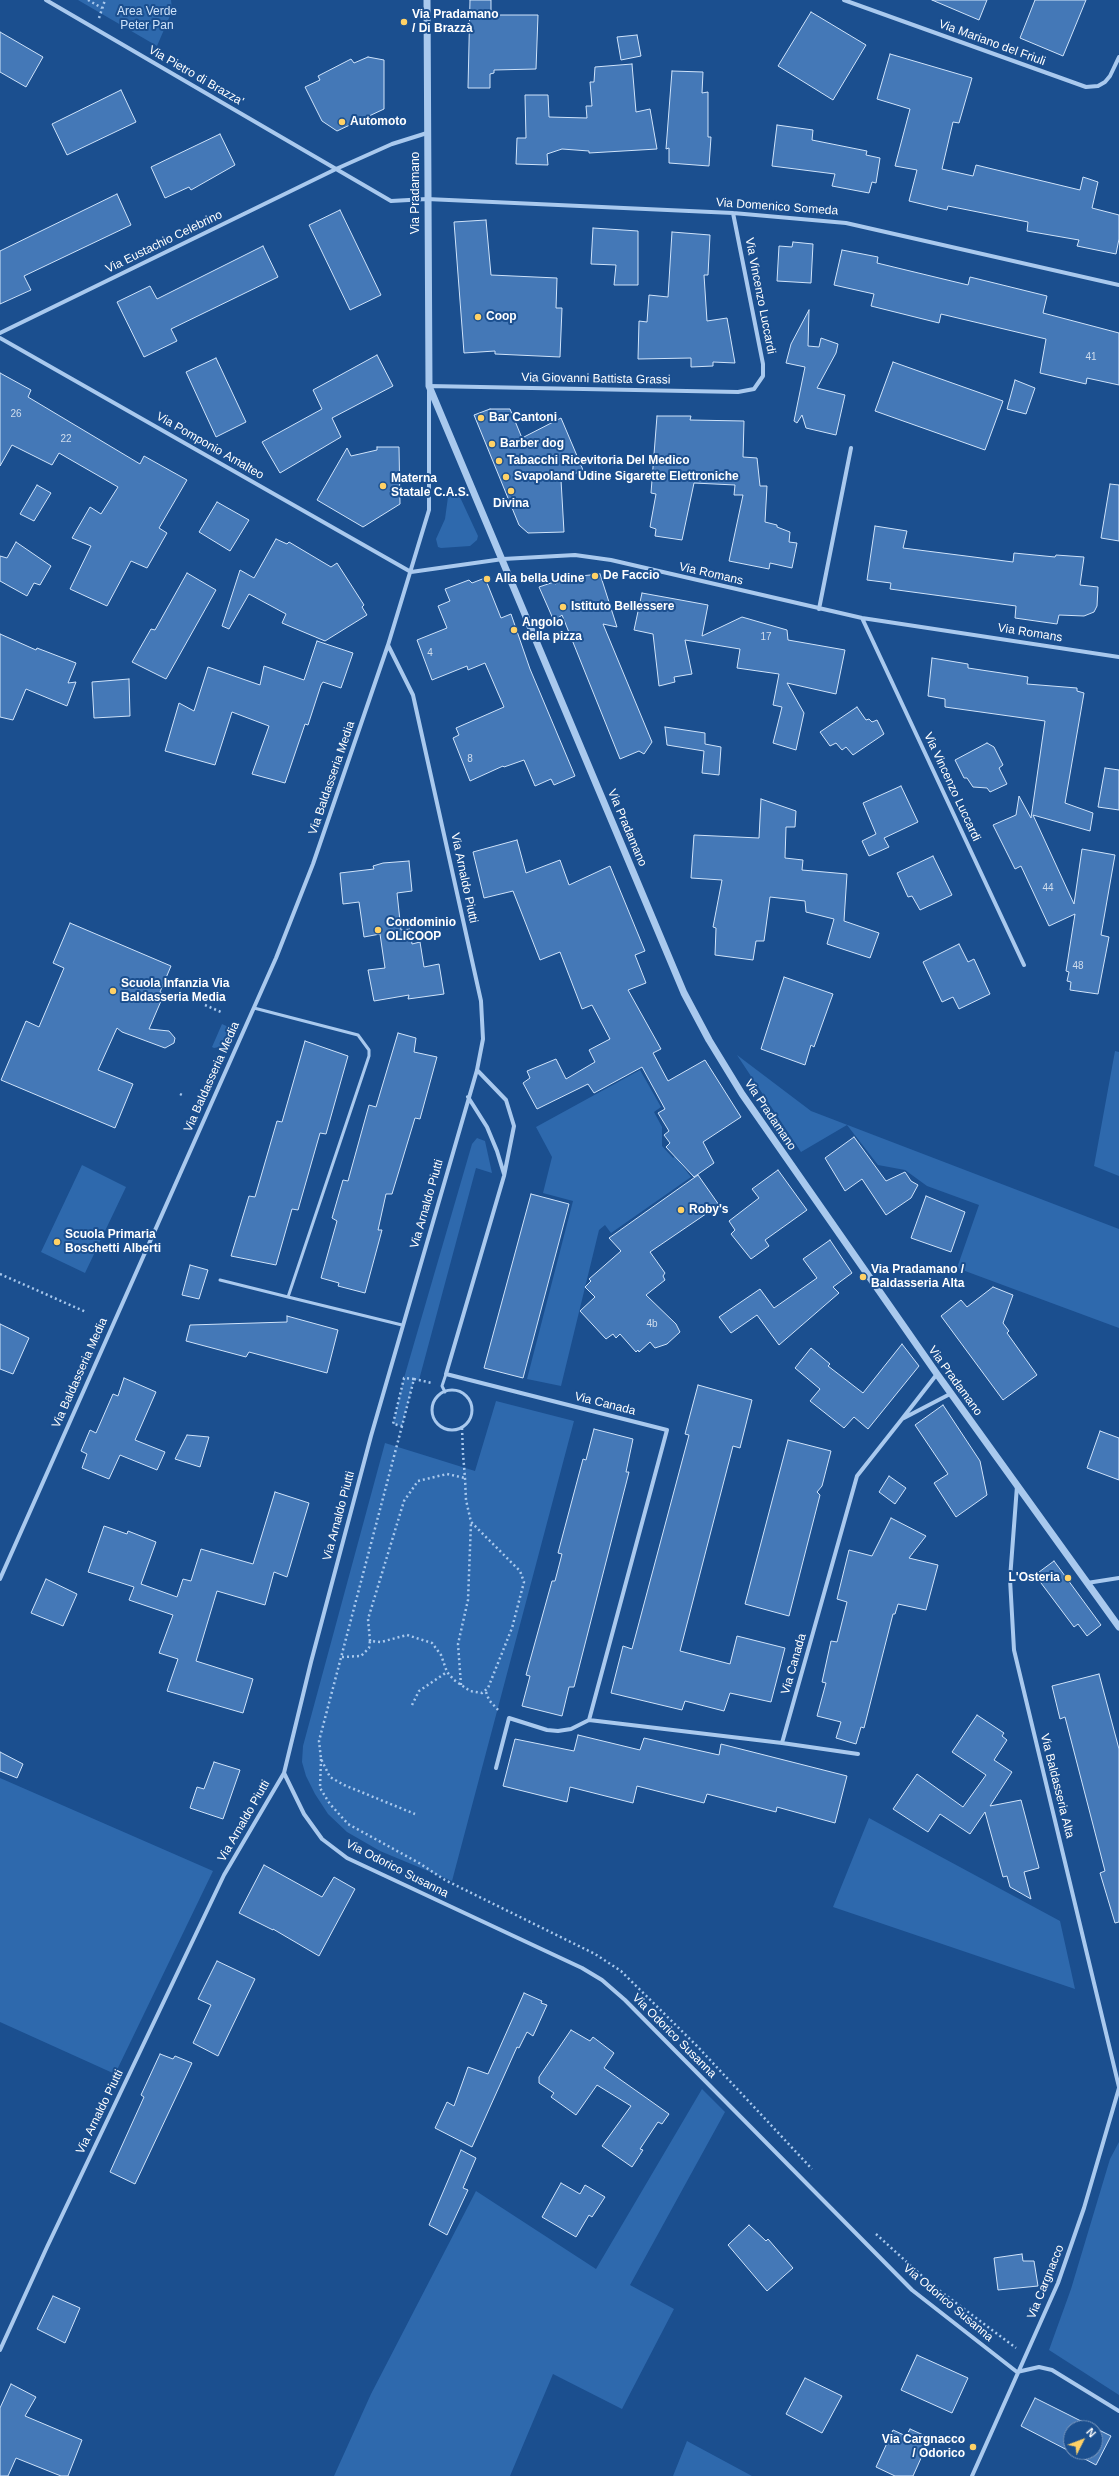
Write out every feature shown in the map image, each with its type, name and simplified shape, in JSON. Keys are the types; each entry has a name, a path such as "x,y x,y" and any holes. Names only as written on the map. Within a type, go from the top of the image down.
{"street":[{"name":"Via Pietro di Brazza'","path":"46,0 391,201 427,199"},
{"name":"Via Pradamano","path":"427,0 429,386 503,559 684,993 708,1040 742,1094 950,1394 1119,1627"},
{"name":"Via Mariano del Friuli","path":"844,0 1086,87 1098,86 1105,82 1110,76 1119,57"},
{"path":"336,169 392,144 427,134"},
{"name":"Via Eustachio Celebrino","path":"0,333 336,169"},
{"name":"Via Domenico Someda","path":"427,199 733,213 846,223 1119,285"},
{"name":"Via Vincenzo Luccardi","path":"733,213 763,364 763,376 760,383"},
{"name":"Via Pomponio Amalteo","path":"0,338 411,572"},
{"name":"Via Giovanni Battista Grassi","path":"429,386 738,392 754,389 760,383"},
{"name":"Via Baldasseria Media","path":"0,1579 254,1008 303,891 388,645 429,510 429,386"},
{"path":"819,609 851,448"},
{"name":"Via Romans","path":"411,572 503,559 575,555 611,560 862,618 1119,657"},
{"name":"Via Vincenzo Luccardi","path":"862,618 1024,965"},
{"name":"Via Arnaldo Piutti","path":"0,2350 47,2246 224,1875 284,1773 311,1662 402,1325 477,1070 483,1039 481,1001 413,695 388,645"},
{"path":"446,1374 504,1176 514,1126 513,1115 506,1100 477,1070"},
{"path":"468,1097 487,1127 497,1151 504,1176"},
{"name":"Via Canada","path":"446,1374 667,1430 589,1720"},
{"name":"Via Canada","path":"782,1743 857,1476 936,1374"},
{"name":"Via Canada","path":"902,1418 950,1394"},
{"name":"Via Baldasseria Alta","path":"1017,1485 1010,1579 1014,1650 1119,2088"},
{"path":"1087,1583 1119,1578"},
{"path":"496,1768 509,1718 547,1730 558,1731 571,1729 589,1720 782,1743 858,1754"},
{"name":"Via Odorico Susanna","path":"284,1773 308,1820 322,1839 347,1858 582,1968 602,1980 625,2000 912,2290 1017,2372"},
{"name":"Via Cargnacco","path":"972,2476 1017,2372 1058,2283 1084,2208 1119,2088"},
{"path":"1017,2372 1039,2367 1052,2370 1119,2411"}],"lane":[{"path":"254,1008 358,1035 369,1050 369,1056 288,1297"},
{"path":"220,1280 402,1325"},
{"path":"445,1392 442,1386 446,1374"},
{"path":"445,1392 460,1392 471,1404 470,1419 462,1428 447,1430 435,1420 433,1406 436,1398 445,1392"}],"path":[{"path":"88,0 102,8 105,0"},
{"path":"205,1005 222,1012"},
{"path":"180,1094 184,1096"},
{"path":"0,1274 86,1312"},
{"path":"402,1426 393,1424 404,1378 442,1386"},
{"path":"414,1379 319,1741 321,1759 330,1777 344,1785 415,1814"},
{"path":"462,1428 466,1500 471,1522 468,1600 458,1644 462,1686"},
{"path":"342,1657 362,1656 369,1648 370,1641 368,1619 404,1500 418,1481 447,1474 465,1478"},
{"path":"471,1522 520,1571 524,1582 512,1628 486,1692"},
{"path":"370,1641 381,1642 407,1636 432,1642 441,1655 447,1672 462,1686 470,1691 486,1692"},
{"path":"412,1705 419,1691 447,1672"},
{"path":"486,1692 498,1710 509,1718"}],"green space":[{"name":"Area Verde Peter Pan","path":"78,0 171,0 172,11 157,46"},
{"path":"453,492 459,495 478,536 477,540 470,546 441,548 438,547 436,539 445,519 448,497"},
{"path":"222,1024 235,1030 225,1046 214,1048 212,1047"},
{"path":"1115,1051 1119,1052 1119,1176 1094,1166"},
{"path":"737,1055 811,1111 1119,1229 1119,1328 957,1268 979,1205 927,1186 905,1170 878,1165 847,1125 801,1152"},
{"path":"640,1070 661,1107 654,1112 662,1127 662,1146 673,1158 697,1139 702,1145 680,1163 691,1177 611,1233 605,1225 599,1230 561,1386 527,1379 573,1201 543,1193 552,1157 536,1127"},
{"path":"477,1138 485,1141 492,1173 476,1168 419,1380 414,1380 402,1426 393,1424 404,1378 472,1144"},
{"path":"82,1165 126,1187 85,1273 41,1252"},
{"path":"496,1401 574,1421 452,1881 380,1851 347,1832 328,1814 315,1794 306,1776 302,1762 303,1746 385,1443 475,1471"},
{"path":"0,1778 213,1871 115,2074 0,2022"},
{"path":"869,1818 1060,1921 1075,1989 833,1907"},
{"path":"702,2089 725,2112 630,2285 674,2309 622,2409 553,2374 510,2476 334,2476 371,2394 476,2191 596,2269"},
{"path":"1119,2142 1119,2395 1049,2350 1071,2289 1110,2159"},
{"path":"687,2441 752,2476 673,2476"}],"building":[{"path":"470,0 491,0 491,15 538,15 536,69 494,70 494,73 490,74 490,88 468,88"},
{"path":"932,0 987,0 979,20"},
{"path":"1035,0 1086,0 1063,56 1020,38"},
{"path":"811,12 866,45 833,100 778,66"},
{"path":"0,32 43,57 26,87 0,72"},
{"path":"637,35 641,56 621,60 617,37"},
{"path":"890,54 972,78 959,123 953,122 942,169 973,176 976,165 1080,190 1083,177 1098,182 1092,208 1119,215 1119,239 1116,254 1077,246 1079,240 1027,231 1028,222 948,206 947,210 909,201 917,170 895,166 910,109 877,99"},
{"path":"368,57 384,60 384,109 337,131 322,121 305,87 320,80 318,76 351,59 354,63"},
{"path":"632,64 636,112 650,109 657,149 589,153 589,151 562,149 547,154 548,165 516,164 517,138 526,138 525,95 548,95 549,117 587,118 586,106 592,106 590,82 594,82 595,67"},
{"path":"672,71 703,72 702,93 708,92 708,137 711,137 709,166 669,163 669,148 666,149"},
{"path":"121,90 136,122 67,155 52,124"},
{"path":"777,125 813,130 812,140 867,151 866,155 880,158 876,183 872,182 869,193 832,186 835,174 772,166"},
{"path":"220,134 235,165 191,190 189,187 165,198 151,167"},
{"path":"117,194 131,225 24,276 31,290 0,304 0,251"},
{"path":"340,210 381,295 350,310 309,225"},
{"path":"486,220 491,275 557,278 556,308 562,308 560,357 495,354 495,351 464,353 454,222"},
{"path":"593,228 638,231 638,285 614,285 616,265 591,264"},
{"path":"672,232 710,235 708,275 704,275 707,321 727,318 735,363 713,362 713,366 691,367 691,358 638,359 639,321 647,322 649,295 668,297"},
{"path":"793,242 813,244 811,283 777,281 779,246 792,247"},
{"path":"263,246 278,277 171,329 177,341 144,357 117,302 150,286 157,299"},
{"path":"842,250 878,257 877,263 968,285 970,277 1047,296 1043,313 1119,333 1119,385 1087,378 1086,384 1040,373 1046,339 941,314 939,323 871,306 874,294 834,285"},
{"path":"809,310 808,346 819,347 821,338 838,344 836,353 817,388 845,395 836,435 806,428 802,415 797,423 794,421 805,367 786,363 791,344"},
{"path":"377,355 393,386 332,418 341,437 280,473 262,442 322,409 313,390"},
{"path":"216,358 246,422 216,437 186,372"},
{"path":"893,362 1003,401 985,450 875,411"},
{"path":"0,373 31,390 28,397 140,464 144,456 187,480 159,528 167,533 147,568 131,561 107,606 70,589 91,546 72,538 90,507 101,514 118,487 59,453 52,465 12,445 0,466"},
{"path":"1015,380 1035,388 1026,414 1007,409"},
{"path":"490,409 510,409 522,438 561,418 583,470 561,480 564,532 528,533 519,525 474,415"},
{"path":"657,416 691,416 690,420 744,421 743,457 757,458 760,486 767,486 765,522 777,525 777,527 790,532 789,542 797,543 792,568 770,563 769,569 729,561 743,495 734,495 735,485 694,483 682,540 655,536 656,529 650,527 656,494 651,493"},
{"name":"Materna Statale C.A.S.","path":"377,447 399,447 400,504 363,527 317,500 347,448 351,456 377,450"},
{"path":"1110,484 1119,485 1119,541 1101,538"},
{"path":"37,485 51,493 34,521 20,514"},
{"path":"217,502 249,520 230,551 199,532"},
{"path":"875,526 907,531 903,548 1013,562 1014,553 1055,557 1056,555 1084,557 1080,585 1098,587 1097,606 1094,612 1084,616 1059,615 1057,624 1015,618 1016,606 890,589 891,583 867,580"},
{"path":"276,539 287,544 289,542 331,567 337,563 364,605 362,607 367,615 325,641 282,623 286,614 249,594 229,629 222,626 240,570 254,578"},
{"path":"16,542 51,566 40,585 34,583 27,596 0,581 0,556 7,558"},
{"path":"187,573 216,590 166,679 132,662 151,629 155,630"},
{"path":"600,574 617,627 603,624 652,742 644,754 639,751 620,759 562,615 554,621 539,587 554,582 555,584 571,577"},
{"path":"485,578 501,618 511,614 530,669 575,776 554,785 551,779 535,786 524,760 504,767 503,766 470,781 453,738 459,735 456,728 504,707 485,663 468,670 467,666 432,680 417,640 447,628 438,606 450,601 445,589 469,580 472,583"},
{"path":"642,593 708,605 702,636 742,617 787,630 788,640 845,650 836,694 787,683 804,713 796,750 773,743 782,707 773,705 779,674 737,668 740,649 685,640 692,674 674,677 675,682 659,686 653,634 634,630"},
{"path":"0,634 36,650 37,648 76,663 68,683 76,682 67,706 26,689 13,720 0,717"},
{"path":"317,641 353,653 341,688 323,682 321,685 308,725 305,724 285,783 252,774 269,726 232,712 215,765 165,751 179,703 194,711 208,667 260,685 264,666 304,680"},
{"path":"932,658 968,664 968,668 1028,677 1027,684 1077,688 1077,691 1084,693 1065,803 1093,813 1090,831 1033,815 1074,904 1082,849 1115,855 1101,935 1109,937 1098,994 1070,990 1071,982 1067,981 1069,972 1066,971 1075,914 1049,926 1021,866 1015,869 993,825 1016,815 1019,796 1031,818 1045,721 945,707 945,699 928,696"},
{"path":"129,679 130,716 94,718 92,682"},
{"path":"857,707 866,720 869,719 872,722 877,720 884,734 853,755 846,747 842,750 836,743 830,746 820,732"},
{"path":"665,727 705,733 705,744 721,747 719,775 702,773 704,751 667,745"},
{"path":"987,743 994,747 1003,765 999,768 1007,784 990,792 987,788 973,787 967,778 964,778 955,760"},
{"path":"1105,768 1119,770 1119,810 1098,807"},
{"path":"901,786 918,822 884,838 889,847 869,856 862,841 876,834 863,803"},
{"path":"761,799 796,811 795,827 786,827 785,858 803,860 802,870 847,874 844,921 879,933 870,958 827,944 834,919 806,912 805,901 770,897 764,941 756,941 753,960 715,955 716,928 713,927 722,880 691,878 694,835 759,838"},
{"path":"517,840 526,873 560,860 569,885 610,866 645,951 635,955 646,983 628,990 661,1049 653,1053 668,1081 705,1060 741,1117 703,1142 714,1163 694,1177 666,1147 670,1143 664,1135 669,1131 658,1113 665,1109 642,1067 594,1093 588,1084 537,1109 523,1083 530,1078 527,1071 556,1059 566,1079 595,1062 589,1050 610,1039 592,1005 582,1009 560,952 540,960 513,891 484,898 473,852"},
{"path":"933,856 952,895 920,910 912,896 908,897 897,873"},
{"name":"Condominio OLICOOP","path":"409,861 412,891 397,893 401,930 410,929 412,944 420,942 424,967 439,964 444,994 408,999 409,995 374,1001 368,970 385,968 380,934 364,937 359,902 343,904 340,873 374,869 373,866 383,863"},
{"path":"70,923 171,966 160,992 164,994 149,1029 169,1031 175,1038 174,1043 165,1048 122,1032 117,1028 98,1070 133,1084 115,1128 1,1080 26,1021 39,1027 64,968 53,963"},
{"path":"959,944 968,962 974,959 990,994 959,1009 953,997 942,1002 923,962"},
{"path":"784,977 833,994 814,1047 811,1045 805,1065 761,1049"},
{"path":"398,1033 416,1038 414,1052 437,1057 420,1119 415,1118 392,1194 386,1194 378,1230 382,1230 365,1293 338,1286 339,1283 321,1278 337,1221 332,1218 343,1180 348,1181 369,1105 376,1107"},
{"path":"305,1041 348,1056 326,1134 320,1133 298,1210 292,1209 276,1265 231,1256 249,1196 255,1197 277,1121 282,1122"},
{"path":"854,1137 886,1181 905,1172 911,1181 918,1185 911,1198 886,1215 862,1179 845,1191 825,1158"},
{"path":"778,1170 807,1210 765,1240 769,1246 751,1259 731,1234 735,1230 729,1221 759,1198 752,1189"},
{"path":"698,1175 719,1205 650,1252 665,1273 663,1276 665,1280 646,1295 676,1324 680,1332 667,1344 655,1348 650,1342 639,1352 638,1350 636,1352 620,1334 616,1338 613,1334 606,1339 580,1311 595,1297 585,1287 591,1281 589,1279 621,1251 609,1238"},
{"path":"531,1194 569,1204 523,1378 484,1368"},
{"path":"926,1196 965,1212 951,1252 911,1238"},
{"path":"830,1240 852,1273 833,1287 839,1293 779,1345 757,1315 731,1333 719,1317 760,1289 774,1308 817,1278 803,1259"},
{"path":"190,1265 208,1270 199,1299 182,1295"},
{"path":"993,1287 1013,1295 1003,1323 1009,1331 1007,1333 1037,1375 1003,1400 941,1316 961,1300 967,1307"},
{"path":"287,1316 338,1330 327,1373 249,1352 246,1357 186,1341 190,1325 287,1322"},
{"path":"0,1324 29,1338 13,1374 0,1369"},
{"path":"902,1344 919,1366 868,1429 854,1417 844,1428 810,1401 820,1389 795,1368 811,1348 830,1364 828,1366 863,1393"},
{"path":"124,1378 156,1392 135,1440 165,1452 157,1470 120,1455 109,1479 82,1468 87,1454 81,1451 90,1430 96,1433 113,1394 118,1396"},
{"path":"698,1385 752,1400 740,1448 733,1446 680,1651 730,1664 737,1636 785,1648 771,1702 730,1693 724,1711 685,1701 682,1710 611,1693 623,1646 632,1649 689,1435 685,1434"},
{"path":"943,1405 980,1461 987,1495 956,1517 934,1483 948,1474 915,1425"},
{"path":"594,1429 633,1439 626,1472 629,1472 574,1687 569,1687 562,1716 522,1706 530,1676 526,1675 552,1581 555,1581 562,1554 558,1553 583,1459 586,1460"},
{"path":"1100,1431 1119,1438 1119,1480 1087,1468"},
{"path":"187,1435 209,1437 200,1467 175,1459"},
{"path":"788,1440 831,1451 822,1486 817,1492 820,1495 789,1616 745,1604"},
{"path":"889,1476 906,1488 895,1504 879,1492"},
{"path":"275,1492 309,1503 287,1577 274,1572 265,1605 217,1591 196,1661 253,1679 243,1713 167,1691 178,1659 159,1653 173,1615 129,1600 134,1587 88,1572 104,1526 127,1534 128,1531 156,1542 141,1584 177,1597 183,1579 191,1581 201,1549 253,1564"},
{"path":"891,1518 926,1536 909,1558 938,1565 926,1610 898,1604 895,1614 893,1614 864,1728 861,1727 856,1744 836,1738 841,1722 817,1716 826,1683 822,1682 831,1641 837,1642 847,1602 837,1599 849,1550 872,1556"},
{"path":"1054,1561 1101,1625 1087,1636 1078,1624 1074,1627 1035,1575"},
{"path":"46,1579 77,1594 63,1626 31,1613"},
{"path":"1099,1674 1119,1749 1119,1922 1115,1923 1100,1873 1105,1871 1065,1717 1060,1719 1052,1686"},
{"path":"977,1715 1004,1733 1002,1736 1007,1740 994,1760 1012,1772 990,1806 1021,1800 1039,1868 1024,1872 1031,1899 1010,1887 1007,1876 1003,1877 985,1812 970,1834 940,1814 928,1832 893,1809 917,1774 963,1807 986,1775 952,1752"},
{"path":"578,1735 640,1750 644,1738 719,1755 721,1744 847,1776 835,1823 777,1807 776,1812 707,1794 704,1803 637,1786 633,1803 570,1787 567,1802 503,1786 515,1739 574,1751"},
{"path":"0,1752 23,1764 17,1778 0,1771"},
{"path":"214,1762 240,1770 223,1819 190,1808 197,1787 204,1789"},
{"path":"264,1865 322,1897 334,1877 355,1889 319,1956 273,1929 239,1913"},
{"path":"217,1961 255,1979 218,2056 193,2043 211,2005 198,1999"},
{"path":"524,1993 542,2001 541,2003 547,2005 533,2036 527,2032 519,2048 517,2047 472,2147 435,2128 447,2102 454,2106 468,2067 488,2074"},
{"path":"571,2030 590,2041 593,2037 614,2053 604,2068 669,2114 662,2124 658,2122 640,2149 643,2150 632,2167 602,2146 631,2106 597,2085 576,2115 551,2097 554,2093 539,2083 539,2077"},
{"path":"160,2054 173,2059 175,2056 192,2063 135,2184 110,2172 144,2097 141,2095"},
{"path":"461,2150 476,2158 463,2188 468,2190 447,2235 429,2225"},
{"path":"561,2183 580,2194 585,2185 605,2197 592,2217 589,2215 576,2237 542,2217"},
{"path":"749,2225 766,2241 768,2239 793,2268 767,2291 728,2245"},
{"path":"1022,2254 1023,2261 1034,2261 1038,2286 998,2290 994,2258"},
{"path":"53,2296 80,2308 65,2343 37,2329"},
{"path":"917,2355 968,2378 952,2413 901,2390"},
{"path":"805,2378 842,2396 822,2433 786,2414"},
{"path":"11,2384 36,2397 25,2416 82,2440 68,2476 61,2476 16,2458 8,2476 0,2476 0,2408"},
{"path":"1035,2398 1079,2420 1063,2420 1063,2448 1021,2426"},
{"path":"910,2429 930,2438 913,2476 895,2476 876,2467 893,2430 906,2436"},
{"path":"1103,2432 1111,2436 1103,2451"},
{"path":"1087,2460 1099,2460 1096,2465"}],"place":[{"name":"Via Pradamano / Di Brazzà","path":"404,22"},
{"name":"Automoto","path":"342,122"},
{"name":"Coop","path":"478,317"},
{"name":"Bar Cantoni","path":"481,418"},
{"name":"Barber dog","path":"492,444"},
{"name":"Tabacchi Ricevitoria Del Medico","path":"499,461"},
{"name":"Svapoland Udine Sigarette Elettroniche","path":"506,477"},
{"name":"Materna Statale C.A.S.","path":"383,486"},
{"name":"Divina","path":"511,491"},
{"name":"De Faccio","path":"595,576"},
{"name":"Alla bella Udine","path":"487,579"},
{"name":"Istituto Bellessere","path":"563,607"},
{"name":"Angolo della pizza","path":"514,630"},
{"name":"Condominio OLICOOP","path":"378,930"},
{"name":"Scuola Infanzia Via Baldasseria Media","path":"113,991"},
{"name":"Roby's","path":"681,1210"},
{"name":"Scuola Primaria Boschetti Alberti","path":"57,1242"},
{"name":"Via Pradamano / Baldasseria Alta","path":"863,1277"},
{"name":"L'Osteria","path":"1068,1578"},
{"name":"Via Cargnacco / Odorico","path":"973,2447"}]}
